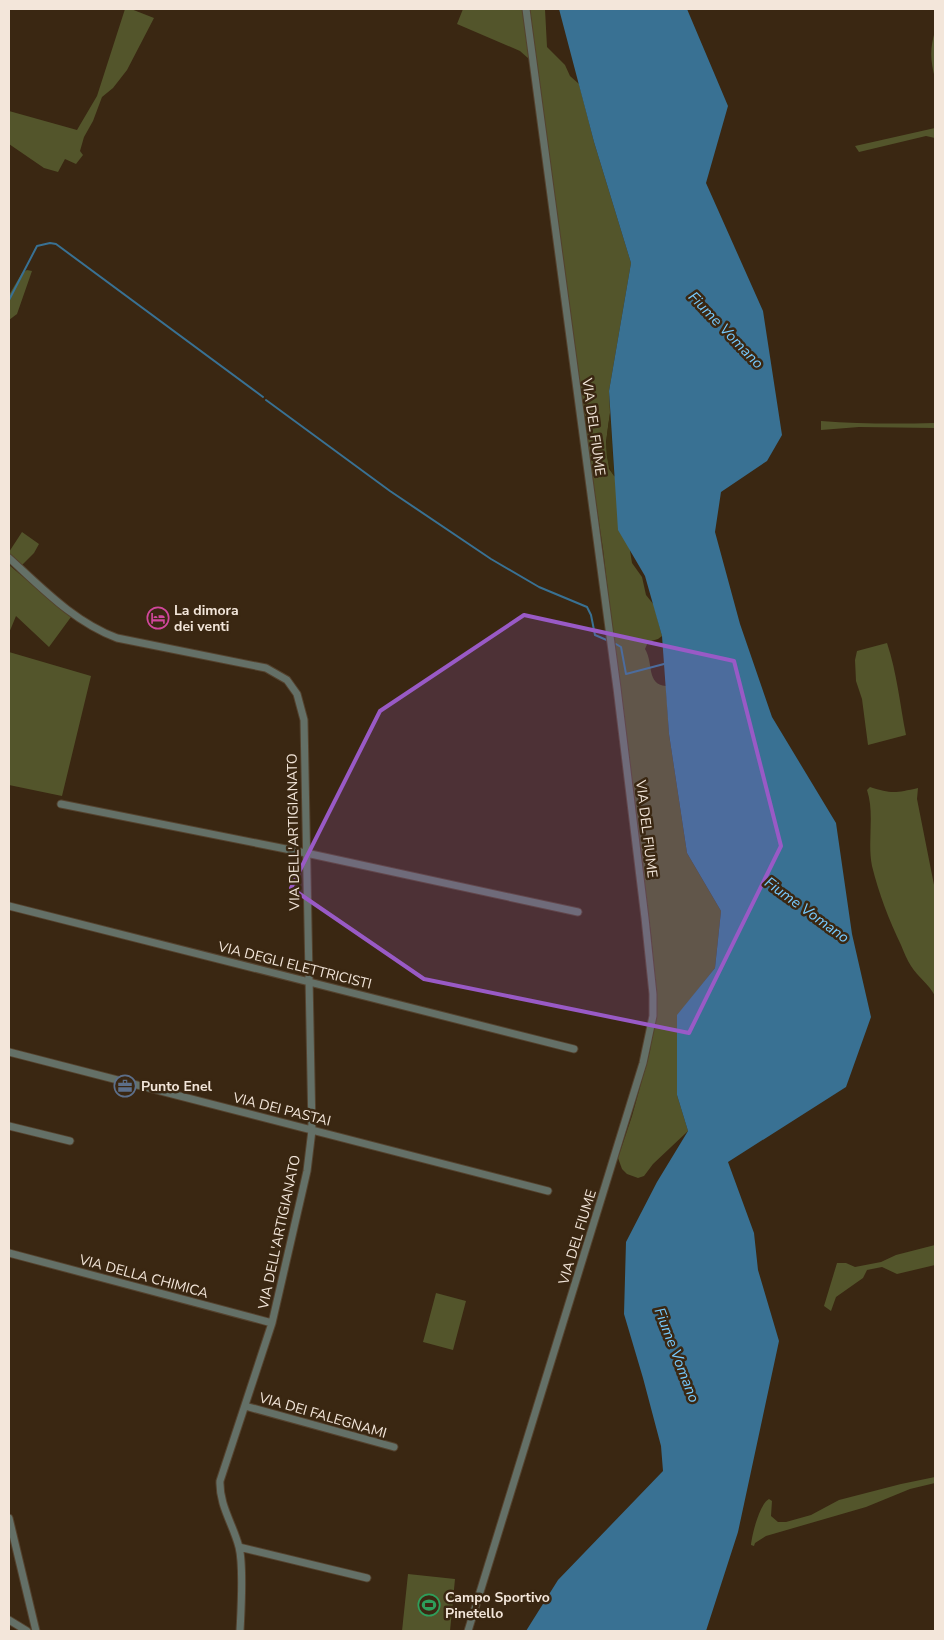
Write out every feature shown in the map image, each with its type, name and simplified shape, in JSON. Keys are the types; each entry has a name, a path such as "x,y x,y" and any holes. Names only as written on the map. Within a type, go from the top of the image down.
{"street":[{"name":"VIA DEL FIUME","path":"468,1631 644,1064 653,1016 654,994 619,704 526,9"},
{"name":"VIA DELL'ARTIGIANATO","path":"9,558 50,596 100,632 117,638 266,668 287,680 297,694 304,720 312,1130 307,1171 272,1322 220,1481 219,1494 239,1548 241,1572 240,1631"},
{"path":"61,804 306,853 578,912"},
{"name":"VIA DEGLI ELETTRICISTI","path":"9,906 574,1049"},
{"name":"VIA DEI PASTAI","path":"9,1052 548,1191"},
{"path":"9,1126 70,1141"},
{"name":"VIA DELLA CHIMICA","path":"9,1253 272,1322"},
{"name":"VIA DEI FALEGNAMI","path":"244,1406 394,1448"},
{"path":"9,1518 36,1631"},
{"path":"239,1548 367,1578"},
{"path":"9,1620 27,1631"}],"highlighted area":[{"path":"524,615 734,661 781,846 689,1033 424,979 291,888 380,711"}],"green space":[{"path":"125,9 131,9 154,18 127,70 113,88 102,97 93,121 84,137 80,151 83,155 76,164 65,159 58,172 44,168 9,144 9,111 77,130 97,96"},
{"path":"463,9 523,9 529,59 520,51 457,24"},
{"path":"530,9 545,9 547,47 565,65 570,76 579,84 594,142 631,263 609,391 610,413 606,442 609,469 619,482 632,563 642,577 646,595 654,605 662,636 648,642 645,649 653,677 660,684 666,686 669,734 687,853 721,911 715,968 677,1016 677,1095 688,1131 653,1164 644,1176 638,1178 627,1174 622,1169 618,1158 650,1051 656,990 651,934 627,755 603,549 584,422"},
{"path":"935,31 935,78 931,54"},
{"path":"935,128 935,138 926,136 859,152 855,146"},
{"path":"27,270 32,271 17,314 9,320 9,295 22,273"},
{"path":"821,421 878,424 935,423 935,428 859,427 821,430"},
{"path":"22,532 39,544 34,553 21,566 9,552"},
{"path":"9,565 71,617 49,647 16,616 9,633"},
{"path":"887,643 896,677 906,735 868,745 862,699 856,681 855,660 857,651"},
{"path":"9,652 91,676 62,796 9,785"},
{"path":"870,787 894,792 918,788 917,799 935,890 935,996 908,961 888,916 878,887 872,866 870,847 871,818 867,790"},
{"path":"935,1245 935,1265 897,1274 882,1267 867,1270 863,1278 836,1297 831,1311 824,1306 837,1263 846,1263 855,1267 881,1262 896,1255"},
{"path":"436,1293 466,1301 453,1350 423,1342"},
{"path":"935,1477 935,1483 910,1489 866,1507 766,1536 755,1543 754,1546 751,1545 760,1512 769,1499 772,1501 771,1516 778,1522 786,1522 811,1515 839,1500"},
{"name":"Campo Sportivo Pinetello","path":"408,1574 455,1579 450,1631 402,1631"}],"sand":[{"path":"610,413 614,476 610,469 607,454"}],"water":[{"name":"Fiume Vomano","path":"559,9 687,9 728,106 706,183 763,311 782,435 767,461 721,492 715,532 740,624 772,717 836,823 852,934 871,1017 846,1087 728,1162 754,1233 758,1270 779,1341 738,1532 706,1631 526,1631 558,1580 663,1471 661,1446 624,1314 626,1242 657,1182 688,1131 677,1095 677,1015 715,968 721,911 687,853 669,734 662,636 645,576 618,530 609,391 631,263 594,142"}],"waterway":[{"path":"9,300 37,246 50,243 56,244 263,397"},
{"path":"266,400 390,491 491,559 539,587 587,607 591,615 595,635 609,641"},
{"path":"616,644 621,647 626,674 664,664"}],"place":[{"name":"La dimora dei venti","path":"158,618"},
{"name":"Punto Enel","path":"125,1086"},
{"name":"Campo Sportivo Pinetello","path":"429,1605"}]}
